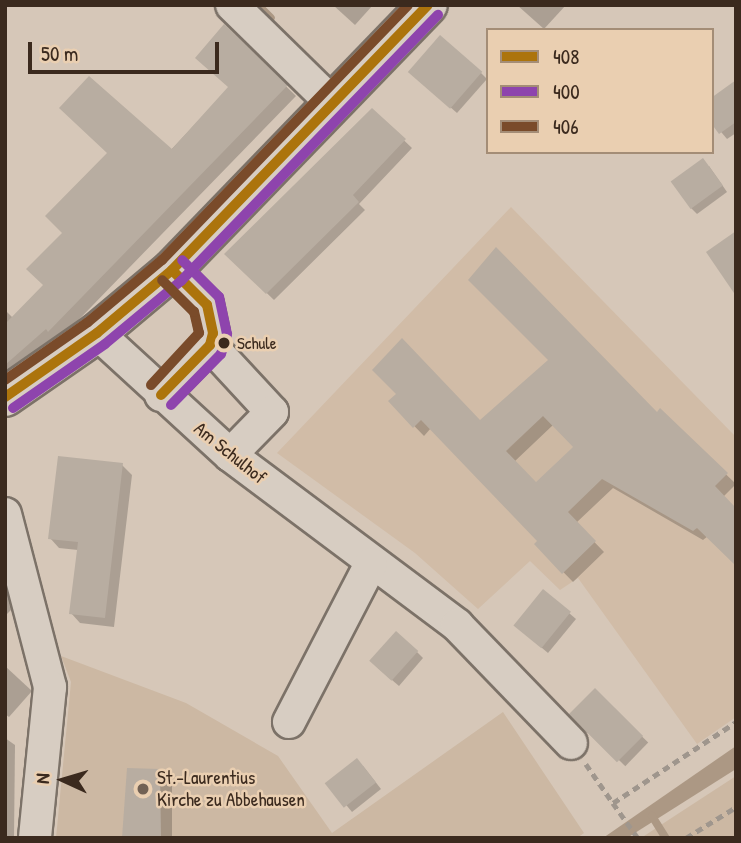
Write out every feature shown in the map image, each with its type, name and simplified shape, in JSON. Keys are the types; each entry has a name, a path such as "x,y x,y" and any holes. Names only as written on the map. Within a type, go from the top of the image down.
{"main road":[{"path":"5,397 97,333 172,270 428,5"}],"street":[{"path":"232,5 334,105"},
{"path":"161,395 210,345 213,318 207,305 172,270"},
{"name":"Am Schulhof","path":"97,333 161,395 230,455 371,564 457,625 571,743"},
{"path":"210,345 272,412 230,455"},
{"path":"5,514 50,687 36,838"},
{"path":"289,722 371,564"}],"path":[{"path":"613,803 736,722"},
{"path":"571,743 638,838"},
{"path":"686,838 736,807"}],"shaded area":[{"path":"511,207 736,437 736,717 697,744 578,578 560,590 530,561 478,609 415,553 277,453"},
{"path":"543,416 573,447 536,482 500,458"},
{"path":"61,656 186,703 278,756 332,833 503,712 584,833 577,838 56,838 71,682"},
{"path":"736,746 736,769 627,838 603,838"},
{"path":"736,776 736,838 641,838 673,817"}],"building":[{"path":"224,24 288,85 48,332 46,329 5,365 5,324 43,285 26,269 62,233 45,216 107,153 59,108 89,76 172,149 228,87 195,58"},
{"path":"440,35 482,72 450,109 408,72"},
{"path":"736,80 736,122 719,134 713,126 713,97"},
{"path":"372,108 406,139 353,195 359,202 266,294 224,254"},
{"path":"703,158 723,186 691,209 671,182"},
{"path":"736,231 736,296 706,252"},
{"path":"496,247 657,412 660,408 728,473 715,486 736,508 736,566 697,528 693,531 602,479 568,512 596,541 562,574 534,544 537,541 421,420 413,428 388,401 396,394 372,370 402,338 480,420 548,360 468,280","holes":["543,416 573,447 536,482 506,451"]},
{"path":"58,456 123,463 105,618 69,614 78,542 48,539"},
{"path":"543,589 571,612 541,648 513,626"},
{"path":"396,631 418,651 392,681 369,661"},
{"path":"595,688 643,736 617,762 569,714"},
{"path":"357,758 376,782 344,808 325,783"},
{"name":"St.-Laurentius Kirche zu Abbehausen","path":"127,768 160,769 161,838 122,838"}],"waterway":[{"path":"258,5 271,18"},
{"path":"652,816 666,838"}],"transit line":[{"name":"406","path":"5,380 88,322 162,260 408,5"},
{"name":"408","path":"5,397 97,333 172,270 428,5"},
{"name":"400","path":"13,408 105,344 181,281 438,15"},
{"name":"400","path":"171,405 221,354 227,334 219,297 182,260"},
{"name":"408","path":"161,395 210,345 213,333 207,305 172,270"},
{"name":"406","path":"151,385 199,333 194,312 162,280"}],"place":[{"name":"Schule","path":"224,343"},
{"name":"St.-Laurentius Kirche zu Abbehausen","path":"143,789"}]}
